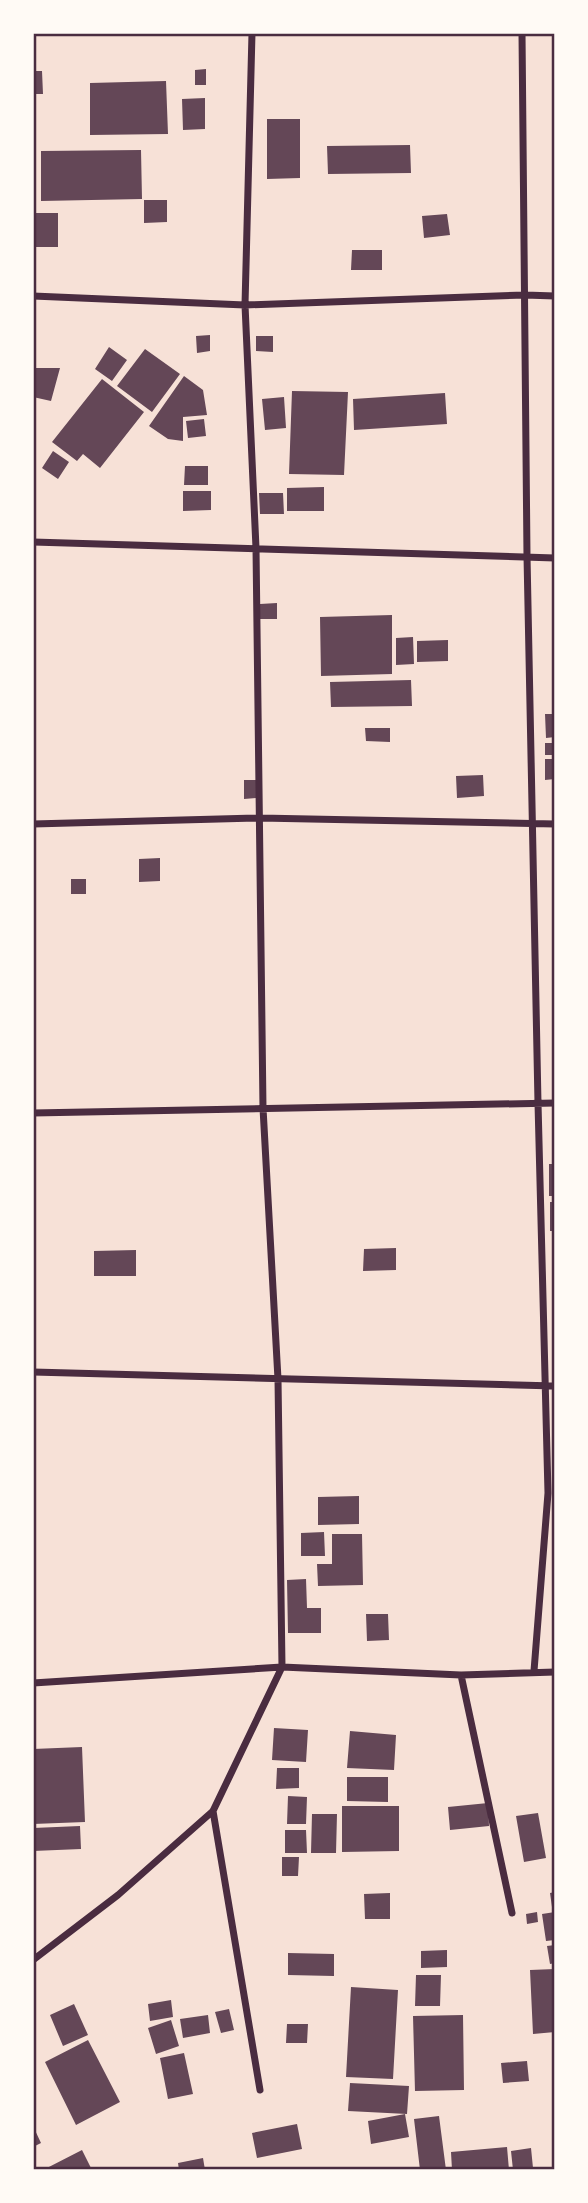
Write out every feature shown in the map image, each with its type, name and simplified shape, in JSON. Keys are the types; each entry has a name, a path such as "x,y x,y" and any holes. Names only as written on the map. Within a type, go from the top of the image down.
{"street":[{"path":"33,1960 118,1895 213,1811 282,1667 278,1379 263,1108 256,548 244,305 252,33"},
{"path":"522,33 527,556 537,1103 548,1493 534,1671"},
{"path":"33,296 244,305 555,296"},
{"path":"33,542 555,558"},
{"path":"33,824 260,818 555,824"},
{"path":"33,1113 555,1103"},
{"path":"33,1372 555,1386"},
{"path":"33,1683 282,1667 461,1675 555,1672"},
{"path":"461,1675 512,1913"},
{"path":"213,1811 260,2090"}],"building":[{"path":"206,69 206,85 195,85 195,70"},
{"path":"33,71 42,71 43,94 33,94"},
{"path":"166,81 168,134 90,135 90,83"},
{"path":"205,98 205,129 183,130 182,99"},
{"path":"267,119 300,119 300,178 267,179"},
{"path":"410,145 411,173 328,174 327,146"},
{"path":"141,150 142,199 41,201 41,151"},
{"path":"144,200 167,200 167,222 144,223"},
{"path":"33,213 58,213 58,247 33,247"},
{"path":"447,214 450,235 424,238 422,216"},
{"path":"352,250 382,250 382,270 351,270"},
{"path":"210,335 210,351 197,353 196,336"},
{"path":"256,336 273,336 273,352 256,351"},
{"path":"109,347 127,360 112,381 95,369"},
{"path":"145,349 180,374 152,412 117,386"},
{"path":"33,368 60,368 51,401 33,397"},
{"path":"184,376 203,390 207,415 183,417 183,441 168,439 149,426"},
{"path":"102,379 144,412 100,468 83,454 77,461 52,442"},
{"path":"292,391 348,392 344,475 289,474"},
{"path":"445,393 447,424 354,430 353,399"},
{"path":"284,397 286,428 265,430 262,399"},
{"path":"204,419 206,436 188,438 186,421"},
{"path":"53,451 69,462 58,479 42,468"},
{"path":"185,466 208,466 208,485 184,485"},
{"path":"324,487 324,511 287,511 287,488"},
{"path":"183,491 211,491 211,510 183,511"},
{"path":"259,493 283,493 284,514 260,514"},
{"path":"277,603 277,619 260,619 260,604"},
{"path":"392,615 392,674 321,676 320,617"},
{"path":"413,637 414,664 396,665 396,638"},
{"path":"448,640 448,661 417,662 417,641"},
{"path":"411,680 412,706 331,707 330,682"},
{"path":"545,714 555,714 555,737 546,738"},
{"path":"365,728 390,728 390,742 366,741"},
{"path":"545,743 555,743 555,755 545,755"},
{"path":"545,759 555,759 555,779 545,780"},
{"path":"483,775 484,796 457,798 456,776"},
{"path":"244,780 256,780 256,798 244,799"},
{"path":"160,858 160,881 139,882 139,859"},
{"path":"71,879 86,879 86,894 71,894"},
{"path":"549,1164 555,1164 555,1196 549,1196"},
{"path":"550,1202 555,1202 555,1231 550,1231"},
{"path":"396,1248 396,1270 363,1271 364,1249"},
{"path":"136,1250 136,1276 94,1276 94,1251"},
{"path":"359,1496 359,1524 318,1525 318,1497"},
{"path":"324,1532 325,1556 301,1556 301,1533"},
{"path":"332,1534 362,1534 363,1585 318,1586 317,1564 332,1564"},
{"path":"306,1579 307,1608 321,1608 321,1633 288,1633 287,1580"},
{"path":"366,1614 388,1614 389,1640 367,1641"},
{"path":"274,1728 308,1730 306,1762 272,1760"},
{"path":"350,1731 396,1735 394,1770 347,1768"},
{"path":"82,1747 85,1822 33,1824 33,1749"},
{"path":"277,1768 299,1768 299,1788 276,1789"},
{"path":"347,1777 388,1777 388,1802 347,1801"},
{"path":"288,1796 307,1797 306,1824 287,1824"},
{"path":"488,1803 489,1826 450,1830 448,1807"},
{"path":"342,1806 399,1806 399,1851 342,1852"},
{"path":"538,1813 546,1858 524,1862 516,1816"},
{"path":"312,1814 337,1814 336,1853 311,1853"},
{"path":"80,1826 81,1849 33,1851 33,1828"},
{"path":"285,1830 306,1830 307,1853 285,1853"},
{"path":"33,1857 36,1857 36,1883 33,1883"},
{"path":"282,1857 299,1857 298,1876 282,1876"},
{"path":"555,1892 555,1907 552,1907 550,1893"},
{"path":"390,1893 390,1919 365,1919 364,1894"},
{"path":"537,1912 538,1922 527,1924 526,1914"},
{"path":"555,1912 555,1940 546,1941 542,1914"},
{"path":"555,1945 555,1963 550,1964 547,1946"},
{"path":"447,1950 447,1967 421,1968 421,1951"},
{"path":"288,1953 334,1954 334,1976 288,1975"},
{"path":"555,1969 555,2032 533,2034 530,1970"},
{"path":"416,1975 441,1975 440,2006 415,2006"},
{"path":"351,1987 398,1990 393,2079 346,2077"},
{"path":"171,2000 173,2017 150,2021 148,2004"},
{"path":"74,2004 88,2035 63,2046 50,2015"},
{"path":"229,2009 234,2030 221,2033 215,2012"},
{"path":"208,2015 210,2033 183,2038 180,2019"},
{"path":"463,2015 464,2090 415,2091 413,2016"},
{"path":"171,2020 179,2046 156,2054 148,2028"},
{"path":"287,2024 308,2024 307,2043 286,2043"},
{"path":"88,2040 120,2102 76,2125 45,2062"},
{"path":"184,2053 193,2094 168,2099 160,2058"},
{"path":"527,2061 529,2081 503,2083 501,2063"},
{"path":"350,2083 409,2086 407,2114 348,2111"},
{"path":"405,2114 409,2137 371,2144 368,2121"},
{"path":"439,2116 446,2170 420,2170 414,2119"},
{"path":"297,2124 302,2149 257,2158 252,2133"},
{"path":"33,2126 41,2143 33,2147"},
{"path":"507,2147 509,2170 452,2170 451,2152"},
{"path":"531,2148 533,2168 513,2170 511,2151"},
{"path":"82,2150 92,2170 43,2170"},
{"path":"203,2158 205,2170 179,2170 178,2163"}]}
